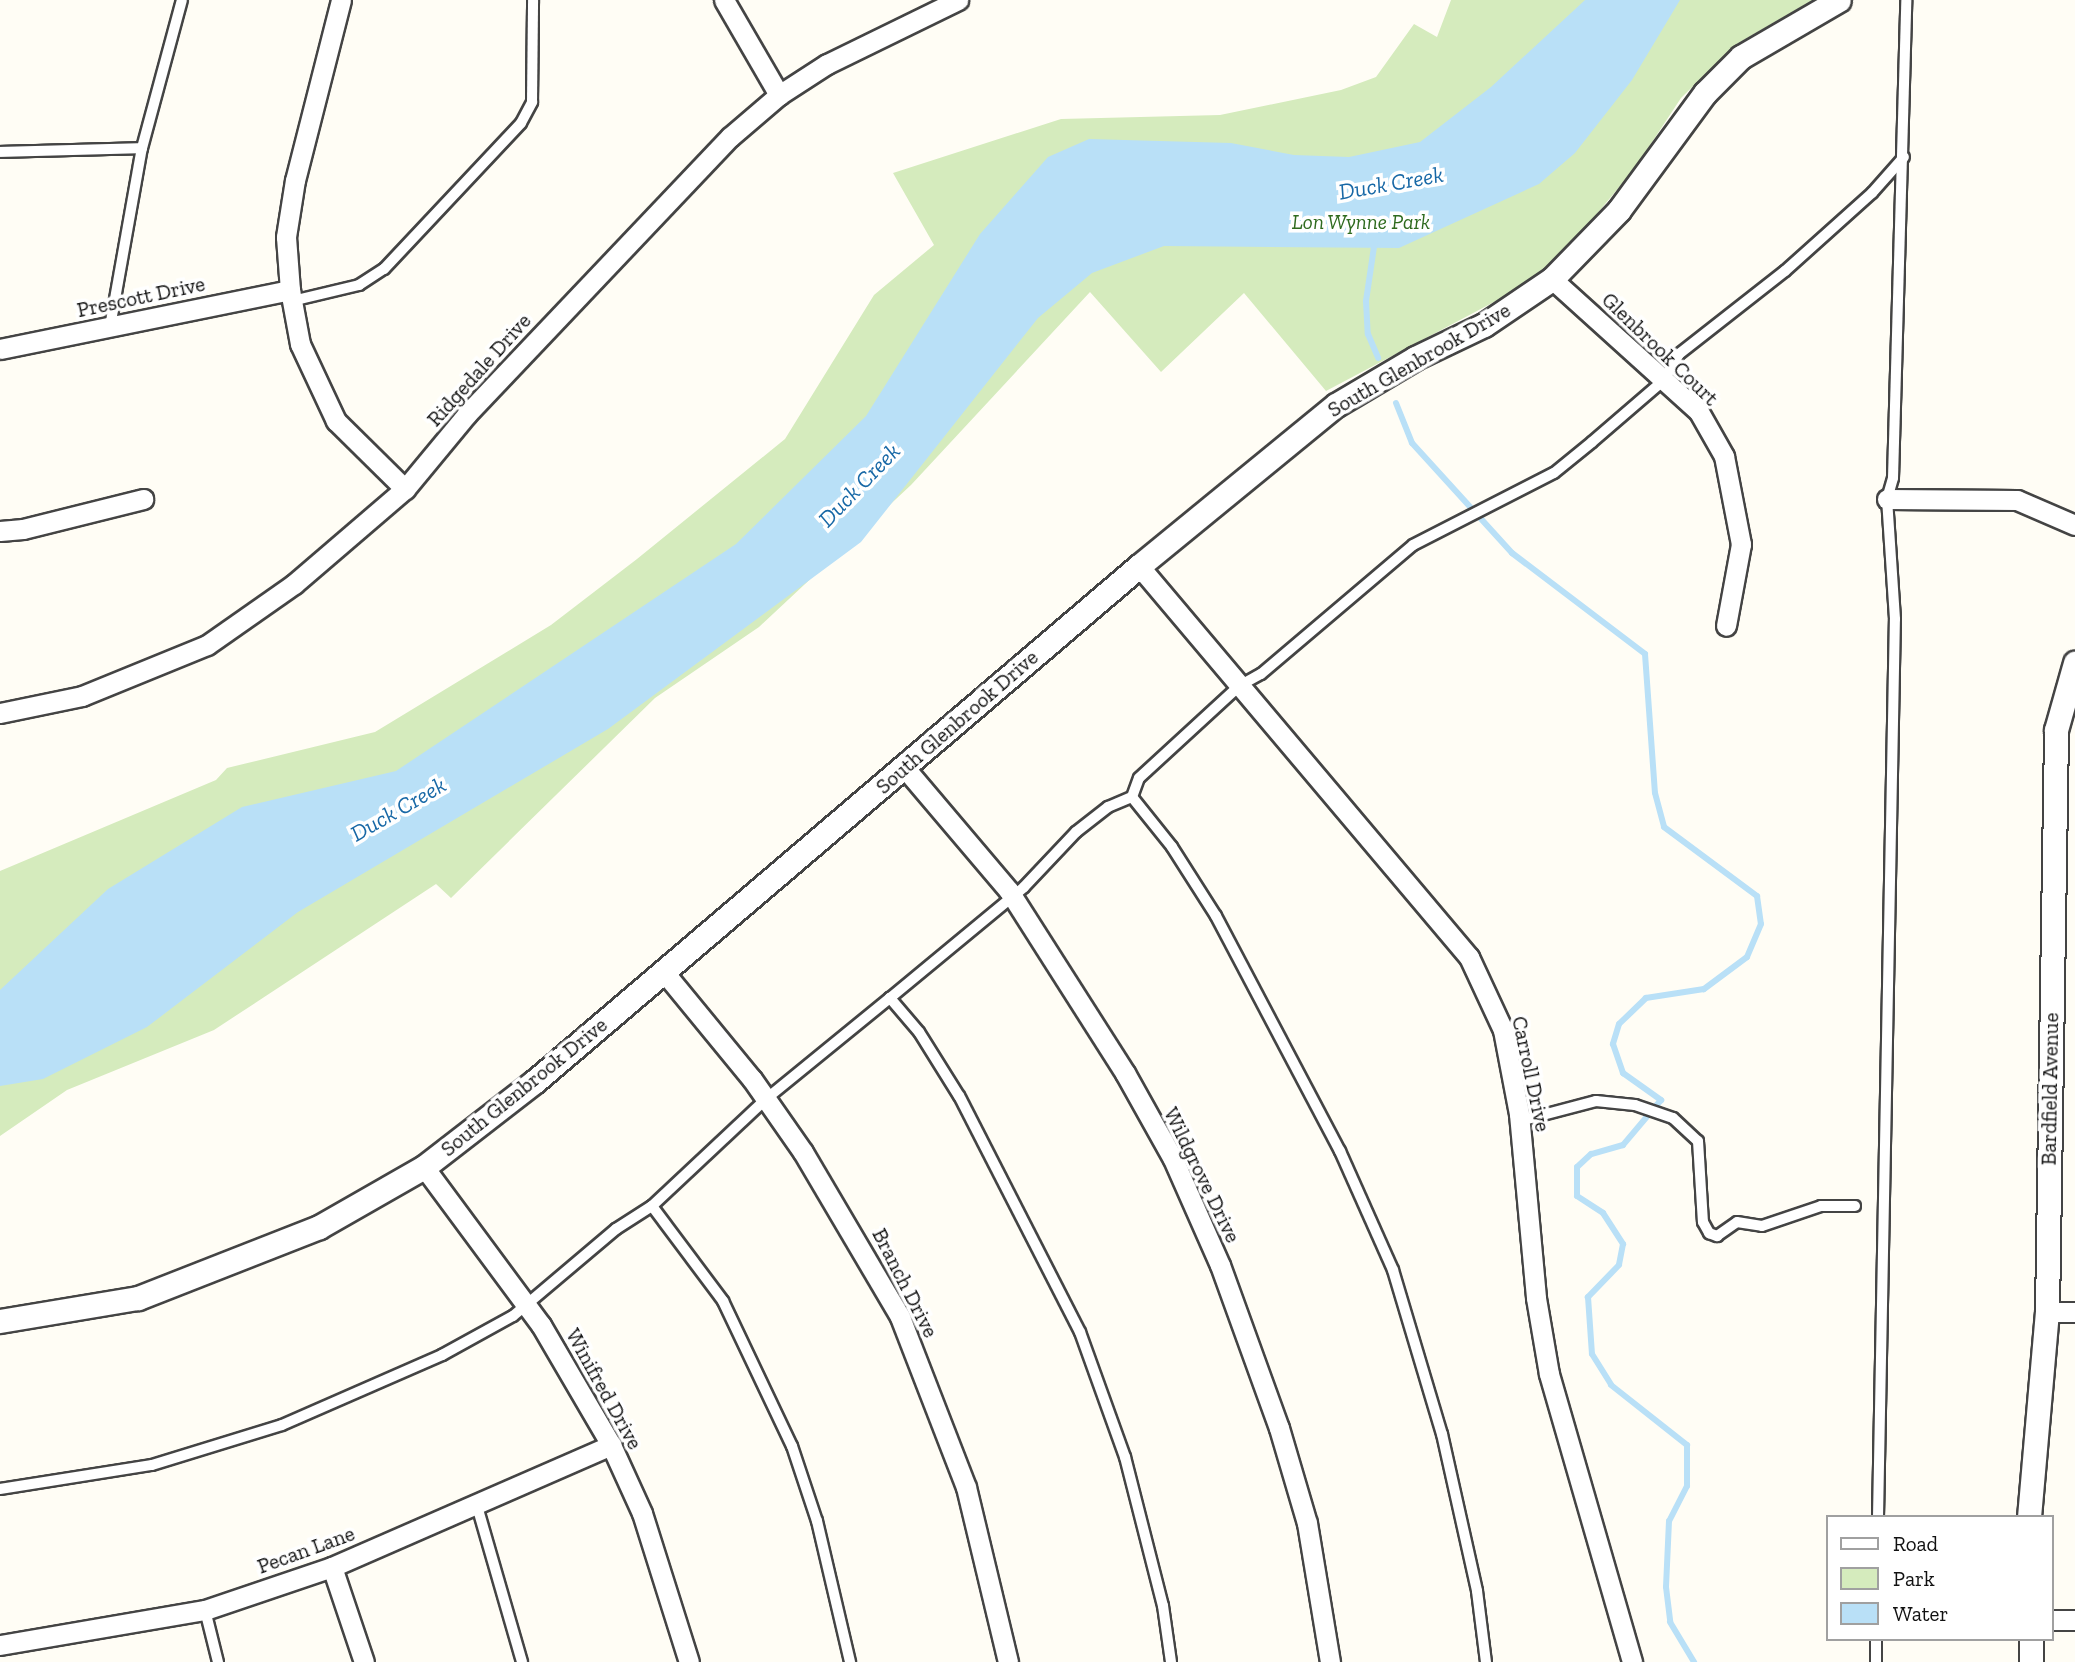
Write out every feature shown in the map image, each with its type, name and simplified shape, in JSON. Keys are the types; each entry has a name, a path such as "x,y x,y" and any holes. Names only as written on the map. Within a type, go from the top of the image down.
{"street":[{"path":"341,0 295,180 286,237 291,296 300,344 336,421 405,489"},
{"path":"724,0 779,95"},
{"name":"Ridgedale Drive","path":"0,713 82,696 207,645 294,584 405,489 467,414 730,136 779,95 838,58 958,0"},
{"name":"South Glenbrook Drive","path":"0,1321 138,1298 319,1227 424,1167 534,1082 1139,566 1336,405 1415,358 1484,325 1552,279 1619,210 1699,102 1741,57 1839,0"},
{"name":"Glenbrook Court","path":"1552,279 1699,412 1724,456 1741,544 1726,626"},
{"name":"Prescott Drive","path":"0,349 291,296"},
{"path":"0,531 23,530 143,499"},
{"path":"1887,499 2017,500 2075,525"},
{"name":"Carroll Drive","path":"1139,566 1469,957 1503,1030 1520,1121 1536,1298 1549,1374 1632,1662"},
{"name":"Bardfield Avenue","path":"2029,1515 2047,1312 2056,730 2075,663"},
{"name":"Wildgrove Drive","path":"904,767 1012,895 1131,1084 1173,1159 1220,1265 1279,1428 1307,1523 1330,1662"},
{"name":"Branch Drive","path":"664,972 766,1099 845,1218 900,1317 966,1487 1008,1662"},
{"name":"Winifred Drive","path":"424,1167 526,1304 611,1445 642,1513 689,1662"},
{"path":"2047,1312 2075,1312"},
{"name":"Pecan Lane","path":"0,1645 205,1610 332,1567 477,1506 611,1445"},
{"path":"332,1567 364,1662"},
{"path":"2054,1620 2075,1620"},
{"path":"2031,1641 2031,1662"}],"lane":[{"path":"110,327 142,148 182,0"},
{"path":"291,296 359,285 384,269 521,123 532,102 533,0"},
{"path":"1878,1515 1895,619 1887,499 1892,478 1904,157 1906,0"},
{"path":"0,152 142,148"},
{"path":"0,1489 152,1465 282,1425 442,1355 513,1316 624,1223 652,1206 766,1099 1012,895 1076,832 1108,807 1132,797 1139,778 1239,686 1261,674 1413,545 1461,517 1554,473 1664,380 1679,354 1795,262 1872,193 1904,157"},
{"path":"1132,797 1172,847 1222,927 1340,1151 1393,1270 1442,1434 1477,1591 1486,1662"},
{"path":"890,998 919,1032 960,1096 1080,1332 1125,1457 1158,1587 1171,1662"},
{"path":"1520,1121 1579,1103 1635,1105 1665,1115 1698,1141 1703,1157 1700,1204 1709,1233 1717,1236 1737,1222 1772,1224 1821,1206 1855,1206"},
{"path":"652,1206 723,1301 792,1446 817,1521 850,1662"},
{"path":"477,1506 522,1662"},
{"path":"205,1610 218,1662"},
{"path":"1876,1641 1876,1662"}],"green space":[{"name":"Lon Wynne Park","path":"1451,0 1813,0 1735,45 1681,98 1635,168 1547,274 1326,391 1244,293 1161,372 1090,292 911,485 759,627 655,698 451,898 436,884 214,1030 67,1090 0,1136 0,871 216,780 227,768 375,732 551,625 637,559 785,439 874,295 934,245 893,173 1061,119 1220,115 1341,90 1376,77 1414,24 1437,37"}],"water":[{"name":"Duck Creek","path":"1585,0 1680,0 1632,80 1575,153 1539,184 1399,248 1164,246 1092,273 1038,318 861,542 608,729 298,912 147,1027 43,1079 0,1086 0,990 108,889 242,807 396,771 736,544 866,416 980,234 1048,157 1089,139 1231,143 1294,155 1349,157 1420,142 1491,87"}],"waterway":[{"path":"1375,240 1366,301 1368,334 1378,358"},
{"path":"1396,403 1412,443 1512,553 1645,654 1655,793 1664,827 1757,896 1761,924 1747,957 1704,989 1646,998 1619,1024 1613,1044 1623,1073 1661,1100 1623,1145 1591,1154 1577,1167 1577,1196 1603,1213 1623,1244 1619,1265 1588,1297 1592,1354 1611,1385 1687,1445 1687,1486 1669,1521 1666,1587 1670,1622 1694,1662"}]}
